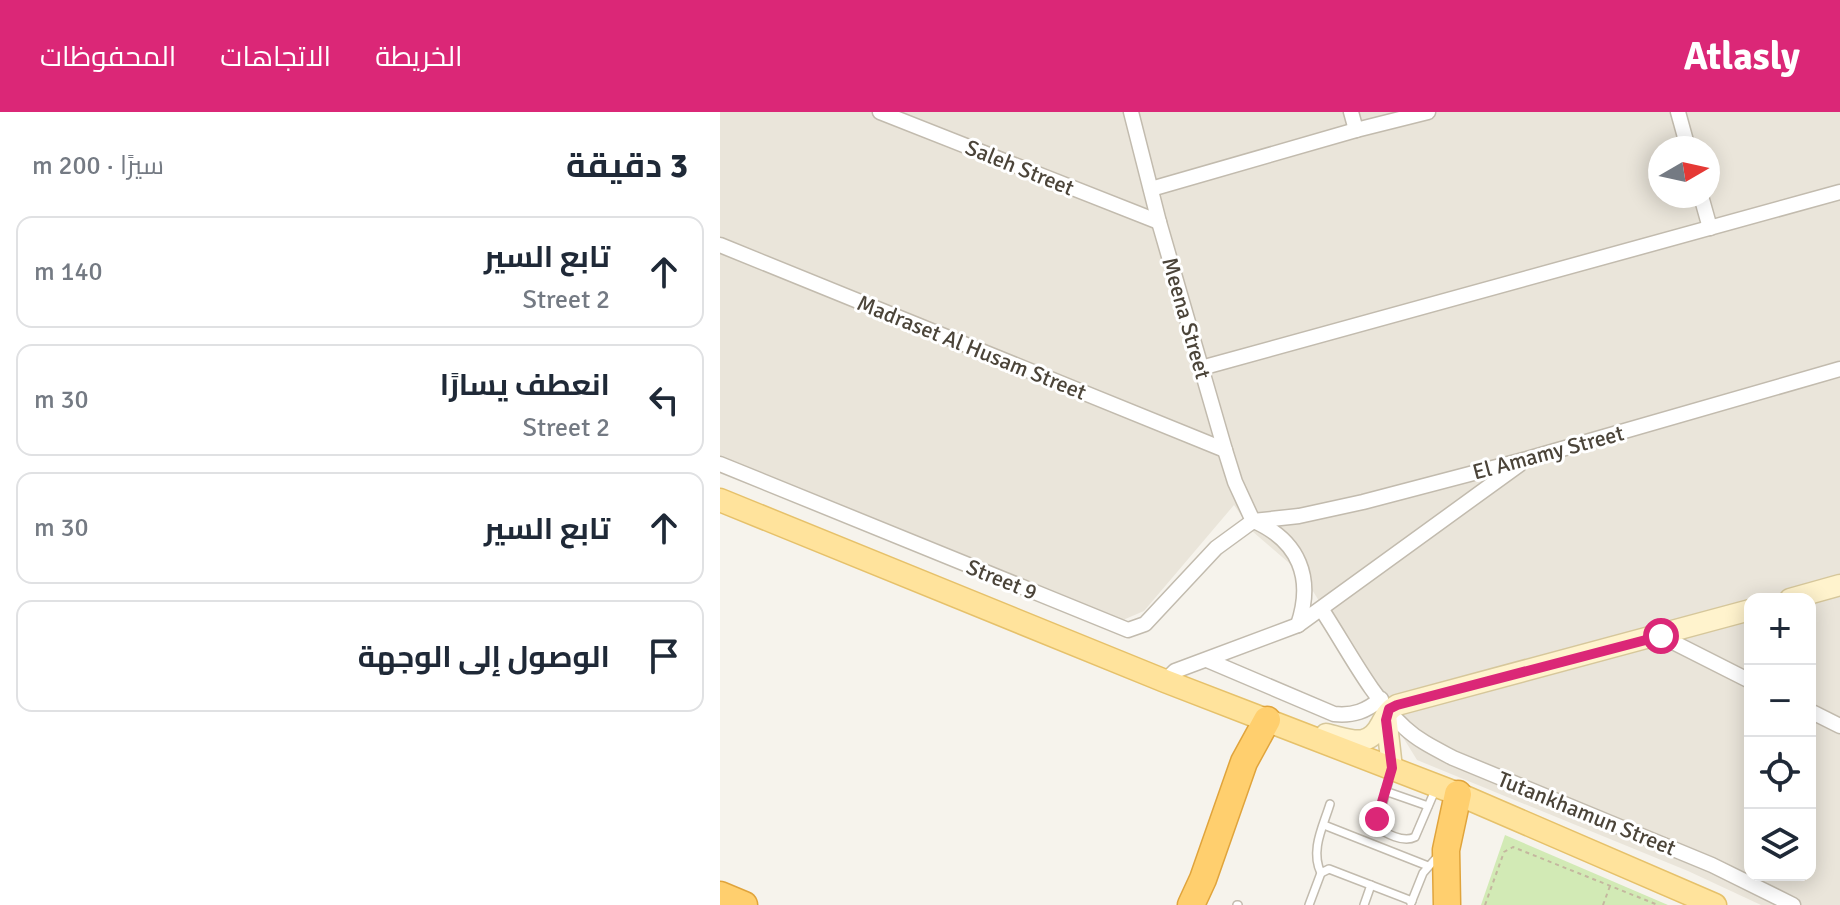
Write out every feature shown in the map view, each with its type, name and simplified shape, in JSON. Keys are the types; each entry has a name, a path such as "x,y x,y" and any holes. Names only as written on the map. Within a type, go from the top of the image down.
{"highway":[{"path":"1191,905 1240,772 1267,720"},
{"path":"1441,795 1437,858 1447,905"},
{"path":"720,895 744,905"}],"main road":[{"path":"720,500 1165,681 1392,768 1441,795 1715,905"}],"street":[{"name":"Saleh Street","path":"880,112 1159,222"},
{"name":"Meena Street","path":"1131,112 1159,222 1225,450 1235,482 1253,521"},
{"path":"1351,112 1356,130"},
{"path":"1151,189 1428,112"},
{"path":"1678,112 1685,136"},
{"path":"1201,368 1840,192"},
{"path":"1704,208 1710,228"},
{"name":"Madraset Al Husam Street","path":"720,245 1225,450"},
{"name":"El Amamy Street","path":"1253,521 1299,516 1363,502 1527,459 1840,369"},
{"path":"1165,681 1175,671 1298,625 1527,459"},
{"name":"Street 9","path":"720,464 1128,630 1145,624 1216,548 1253,521"},
{"path":"1253,521 1281,537 1299,562 1306,593 1298,625"},
{"path":"1811,593 1840,585"},
{"path":"1322,610 1385,708 1392,768"},
{"path":"1207,660 1334,714 1356,714 1744,612"},
{"path":"1661,636 1744,678"},
{"path":"1310,736 1327,734 1353,741 1369,739 1374,737 1385,708"},
{"name":"Tutankhamun Street","path":"1385,708 1408,731 1453,758 1712,865 1793,905"},
{"path":"1816,714 1840,726"}],"lane":[{"path":"1392,768 1385,791 1385,804 1377,821 1380,829 1404,839 1415,837 1420,816 1441,795"},
{"path":"1385,791 1441,795"},
{"path":"1309,905 1321,873 1315,858 1330,804"},
{"path":"1321,873 1336,870 1411,903 1437,858 1324,825"},
{"path":"1364,905 1371,885"},
{"path":"1390,905 1394,894"}],"path":[{"path":"1485,905 1504,852 1510,848 1658,905"},
{"path":"1603,905 1611,885"}],"shaded area":[{"path":"720,112 1840,112 1840,905 1761,905 1688,871 1417,760 1303,575 1252,531 1234,505 1144,611 1123,620 1112,620 720,459"}],"green space":[{"path":"1505,835 1668,905 1481,905"}],"route":[{"path":"1377,819 1393,759 1386,726 1389,709 1661,636"}]}
